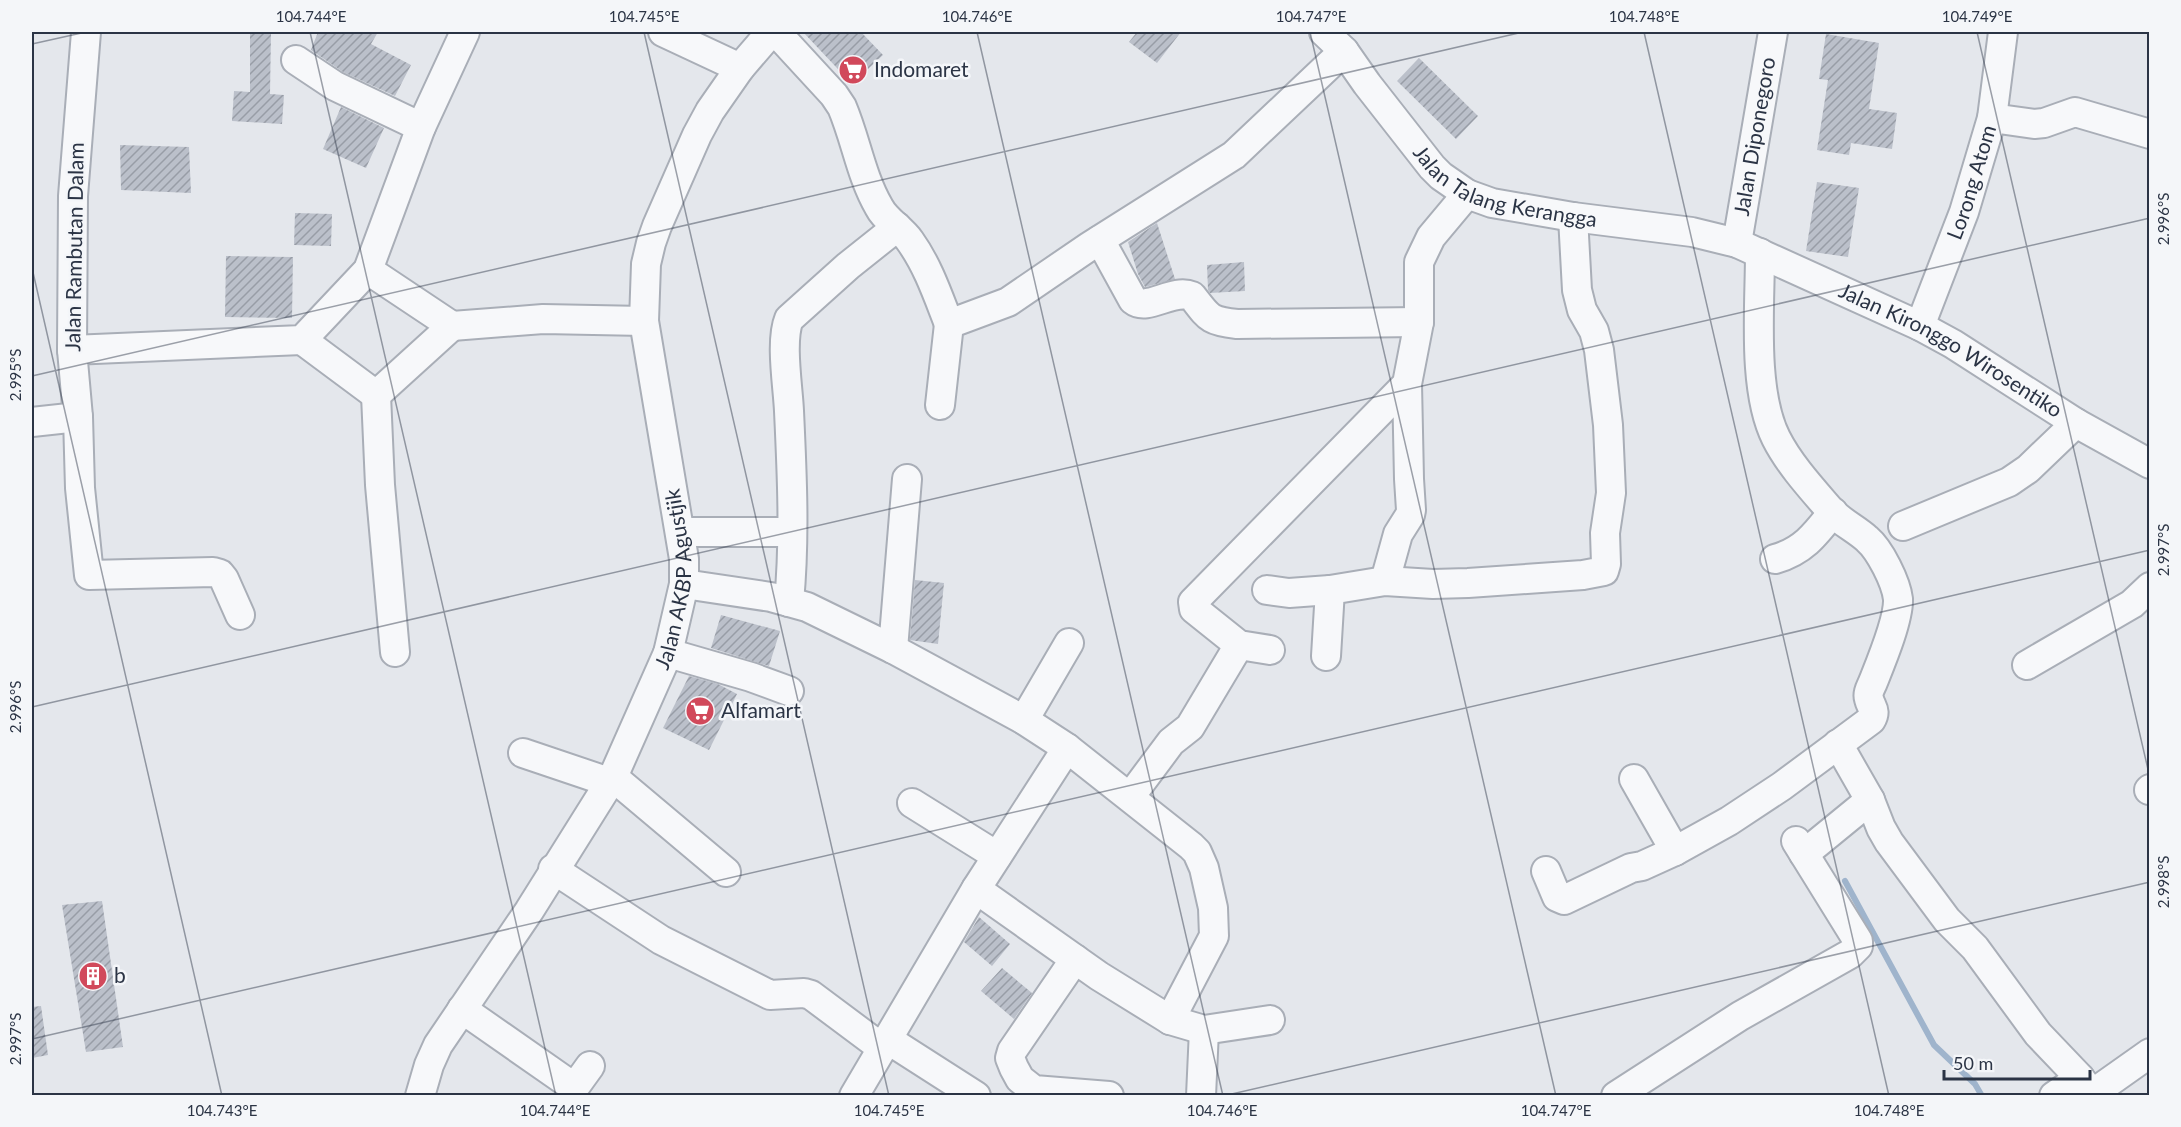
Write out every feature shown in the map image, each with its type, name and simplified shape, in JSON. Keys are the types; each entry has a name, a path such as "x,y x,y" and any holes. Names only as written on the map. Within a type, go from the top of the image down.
{"street":[{"name":"Jalan Rambutan Dalam","path":"86,32 73,196 72,351 89,575 213,572 220,574 224,579 240,615"},
{"path":"302,340 368,270 421,127 465,32"},
{"path":"663,32 740,68"},
{"name":"Jalan AKBP Agustjik","path":"420,1095 438,1045 529,911 611,779 668,653 684,584 681,532 644,321 646,264 657,226 697,135 710,111 740,68 771,32"},
{"path":"776,32 834,95 842,107 875,201 886,218 908,237 927,269 949,324 940,405"},
{"name":"Jalan Talang Kerangga","path":"1324,32 1344,51 1432,167 1467,194 1492,203 1573,218 1692,232 1747,248"},
{"name":"Jalan Diponegoro","path":"1773,32 1747,248 1766,410 1776,438 1791,461 1833,512 1870,541 1883,561 1898,597 1895,617 1881,664 1869,691 1868,699 1874,709 1874,715 1871,720 1838,744"},
{"name":"Lorong Atom","path":"1920,327 1964,212 1992,118 2003,32"},
{"path":"949,324 1008,302 1100,240 1234,155 1344,51"},
{"path":"296,60 334,86 421,127"},
{"path":"1992,118 2034,124 2044,123 2075,112 2150,134"},
{"path":"1385,581 1398,534 1410,516 1411,510 1407,384 1419,322 1419,262 1431,237 1467,194"},
{"path":"1267,590 1289,593 1330,590 1385,581 1433,584 1526,580 1598,573 1605,568 1605,533 1611,493 1608,425 1599,350 1594,331 1582,310 1577,290 1573,218"},
{"path":"789,602 791,463 786,355 787,324 789,319 819,291 897,228"},
{"path":"1100,240 1133,300 1137,303 1187,294 1192,296 1211,319 1237,324 1419,322"},
{"name":"Jalan Kironggo Wirosentiko","path":"1747,248 1953,344 2076,423 2150,464"},
{"path":"368,270 452,326"},
{"path":"376,395 452,326 543,319 644,321"},
{"path":"72,351 302,340 376,395"},
{"path":"1270,650 1239,645 1194,609 1193,602 1407,384"},
{"path":"376,395 380,485 395,652"},
{"path":"32,422 78,417"},
{"path":"1903,526 2009,482 2028,469 2076,423"},
{"path":"892,649 907,479"},
{"path":"1775,560 1791,555 1810,540 1833,512"},
{"path":"681,532 790,532"},
{"path":"684,584 771,597 807,607 892,649 1024,720 1067,748 1197,852 1204,868 1213,908 1213,941 1170,1020"},
{"path":"2027,665 2132,604 2150,587"},
{"path":"1326,656 1330,590"},
{"path":"1024,720 1069,643"},
{"path":"1130,797 1171,742 1190,727 1239,645"},
{"path":"668,653 751,677 789,691"},
{"path":"1546,871 1557,897 1564,900 1631,868 1642,866 1675,851 1729,821 1775,791 1838,744 1870,800 1889,842 1947,920 1975,948 2038,1034 2089,1089"},
{"path":"854,1095 976,889 1067,748"},
{"path":"523,753 611,779 726,872"},
{"path":"1634,779 1675,851"},
{"path":"1616,1095 1740,1016 1850,954 1858,946 1858,941 1808,846 1870,800"},
{"path":"912,803 997,856"},
{"path":"553,869 661,940 770,995 804,993 811,995 885,1044 976,1095"},
{"path":"976,889 1141,1004 1170,1020 1204,1030 1270,1020"},
{"path":"1075,959 1012,1051 1011,1062 1020,1079 1034,1090 1109,1095"},
{"path":"462,1009 568,1083 576,1084 580,1081 590,1066"},
{"path":"1201,1095 1204,1030"},
{"path":"2054,1095 2089,1089 2150,1053"}],"building":[{"path":"250,32 271,32 270,94 284,95 282,124 232,121 234,91 250,92"},
{"path":"318,32 378,32 371,44 411,65 395,96 343,72 311,50"},
{"name":"Indomaret","path":"803,32 861,32 883,55 852,84"},
{"path":"1137,32 1181,32 1157,63 1129,42"},
{"path":"1826,34 1879,43 1869,109 1897,113 1892,149 1851,143 1849,155 1817,150 1828,80 1819,79"},
{"path":"1419,58 1478,116 1456,139 1397,81"},
{"path":"341,107 384,128 366,168 323,149"},
{"path":"120,145 189,147 191,193 121,190"},
{"path":"1817,182 1859,188 1848,257 1806,251"},
{"path":"295,213 332,214 331,246 294,245"},
{"path":"1157,223 1175,279 1145,287 1138,274 1128,242"},
{"path":"226,256 293,257 292,318 225,317"},
{"path":"1244,262 1245,291 1210,293 1207,265"},
{"path":"915,580 944,583 938,644 910,640"},
{"path":"721,615 780,631 769,666 711,648"},
{"name":"Alfamart","path":"689,676 718,684 737,694 709,750 663,728"},
{"name":"b","path":"102,901 123,1047 86,1052 62,905"},
{"path":"979,917 1010,944 992,966 964,942"},
{"path":"1002,968 1032,993 1014,1019 981,991"},
{"path":"41,1006 48,1055 32,1058 32,1007"}],"waterway":[{"path":"1845,881 1934,1045 1975,1084 1982,1096"}],"place":[{"name":"Indomaret","path":"853,70"},
{"name":"Alfamart","path":"700,711"},
{"name":"b","path":"93,976"}]}
